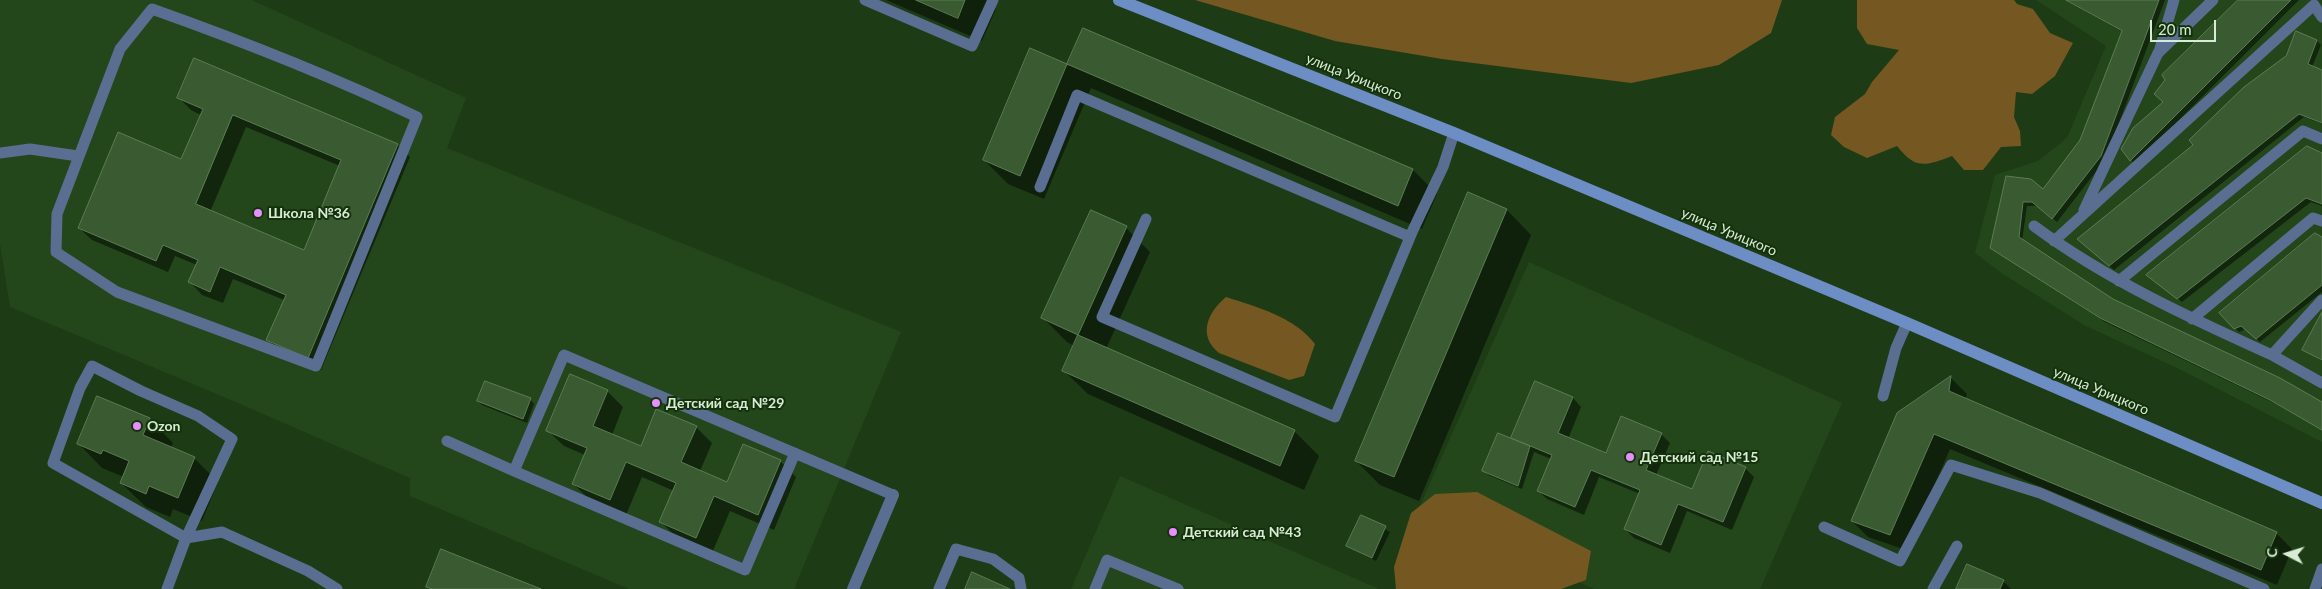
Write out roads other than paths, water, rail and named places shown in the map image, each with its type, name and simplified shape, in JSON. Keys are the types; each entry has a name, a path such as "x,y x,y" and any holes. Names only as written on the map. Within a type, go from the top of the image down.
{"street":[{"name":"улица Урицкого","path":"1119,0 1454,133 1908,323 2322,503"},
{"path":"853,589 893,495"}],"lane":[{"path":"865,0 972,46 993,0"},
{"path":"2081,216 2158,53 2174,0"},
{"path":"2158,53 2213,0"},
{"path":"2054,241 2314,5 2322,17"},
{"path":"152,9 214,31 374,96 417,117 316,366 117,292 56,252 57,214 78,156 120,49 152,9"},
{"path":"1040,187 1077,96 1410,237"},
{"path":"2119,281 2303,131 2322,139"},
{"path":"1146,219 1102,317 1336,417 1410,237 1443,167 1454,133"},
{"path":"0,152 30,149 78,156"},
{"path":"2192,319 2313,218 2322,221"},
{"path":"2034,226 2054,241 2119,281 2192,319 2272,355 2322,383"},
{"path":"2272,355 2322,300"},
{"path":"1883,396 1896,348 1908,323"},
{"path":"514,471 564,355 893,495"},
{"path":"167,589 186,538 232,439 198,416 141,391 92,366 80,388 53,463 186,538 222,532 308,571 337,589"},
{"path":"447,441 745,570 795,453"},
{"path":"1824,527 1900,561 1951,465 2040,493 2264,589"},
{"path":"1933,589 1957,546"},
{"path":"939,589 956,549 993,559 1019,578 1021,589"},
{"path":"1095,589 1107,560 1178,589"},
{"path":"2315,589 2322,569"}],"place":[{"name":"Школа №36","path":"258,213"},
{"name":"Детский сад №29","path":"656,403"},
{"name":"Ozon","path":"137,426"},
{"name":"Детский сад №15","path":"1630,457"},
{"name":"Детский сад №43","path":"1173,532"}]}
